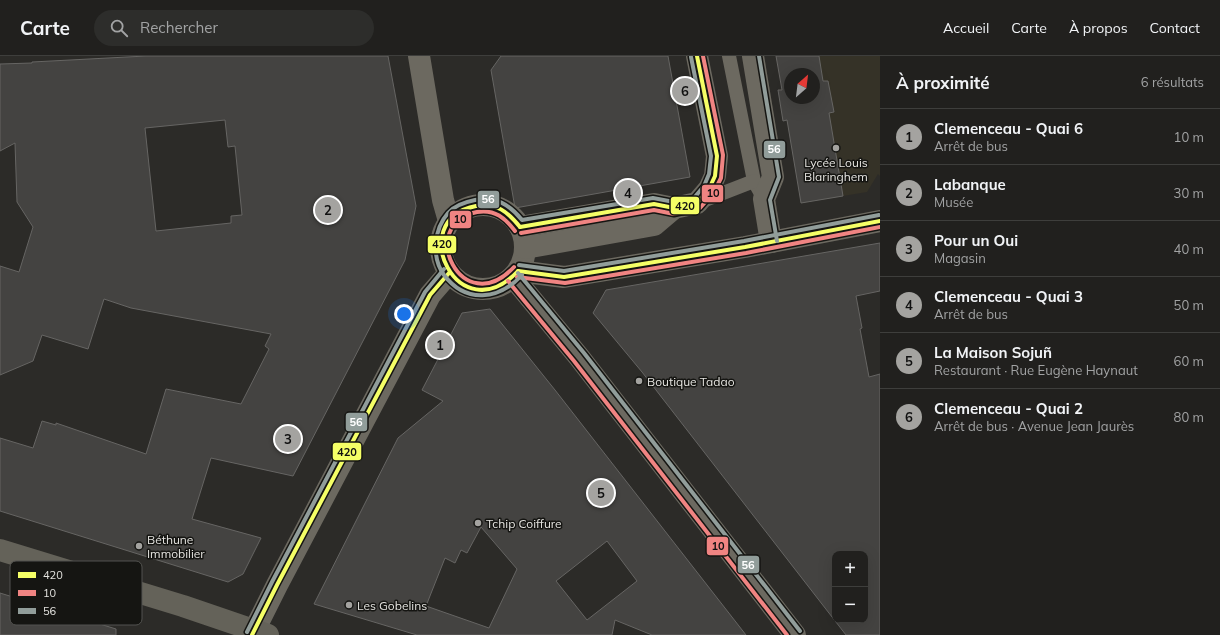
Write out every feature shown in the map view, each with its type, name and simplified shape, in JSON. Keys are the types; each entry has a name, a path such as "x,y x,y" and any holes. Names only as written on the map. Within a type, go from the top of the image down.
{"main road":[{"path":"0,550 36,561"},
{"path":"142,593 183,606 258,634"}],"street":[{"path":"419,56 443,200 449,221"},
{"path":"520,227 654,204 674,208 697,203 709,189 715,176 717,156 697,56"},
{"path":"753,56 773,177 759,190 771,242"},
{"path":"475,205 490,205 504,210 520,227 524,238 525,248 523,261 516,274 503,284 492,289 480,290 468,287 449,273 443,261 440,247 442,233 449,221 460,211 475,205"},
{"path":"525,248 654,225 674,208"},
{"path":"516,274 564,277 771,242 880,221"},
{"path":"258,634 276,585 430,295 449,273"},
{"path":"516,274 795,635"}],"lane":[{"path":"697,203 759,190 729,56"}],"shaded area":[{"name":"Lycée Louis Blaringhem","path":"776,56 880,56 880,176 878,174 867,192 801,203 787,120 783,121 778,90 782,89"}],"building":[{"path":"146,56 388,56 416,206 405,260 293,476 211,458 192,519 261,538 243,574 228,582 0,511 0,438 33,448 42,421 56,425 56,423 146,454 166,389 241,404 269,349 265,346 271,334 131,308 104,299 88,349 42,335 33,361 0,375 0,266 19,272 33,227 17,202 15,143 0,151 0,64","holes":["225,120 228,147 235,146 242,215 231,216 231,223 156,231 145,128"]},
{"path":"501,56 668,56 690,177 515,208 491,70"},
{"path":"776,56 819,56 823,81 828,81 834,112 829,113 843,196 801,203 787,120 783,121 778,90 782,90"},
{"path":"880,243 880,291 856,296 862,328 860,329 869,377 880,374 880,635 846,635 837,623 868,623 868,551 832,551 832,617 642,372 593,313 606,290"},
{"path":"490,309 746,635 652,635 615,620 612,635 417,635 314,604 398,438 443,401 422,390 462,313","holes":["481,527 517,569 489,628 426,606 445,558 455,563 461,550 467,553","607,541 637,581 587,620 556,581"]},
{"path":"0,593 10,596 10,625 103,625 116,629 116,635 0,635"}],"transit line":[{"name":"420","path":"520,227 654,204 674,208 697,203 709,189 715,176 717,156 697,56"},
{"name":"10","path":"521,233 654,210 674,214 700,208 714,192 721,178 723,155 703,56"},
{"name":"56","path":"759,56 779,177 770,200 777,241"},
{"name":"56","path":"522,275 503,290 493,294 472,294 462,291 453,284 444,275 440,268 436,252 437,235 443,220 448,213 460,204 483,199 490,199 502,203 513,210 522,220 653,198 674,202 694,198 704,186 709,174 711,156 691,57"},
{"name":"420","path":"518,271 496,287 476,289 460,282 448,267 442,249 443,231 454,215 476,206 490,205 501,209 520,227"},
{"name":"10","path":"514,267 495,281 478,283 463,277 453,265 448,249 449,233 459,220 477,212 483,211 494,213 503,218 515,231"},
{"name":"56","path":"519,265 564,271 744,241 879,215"},
{"name":"420","path":"518,271 564,277 745,247 880,221"},
{"name":"10","path":"517,277 565,283 746,253 880,227"},
{"name":"56","path":"247,632 425,292 444,269"},
{"name":"420","path":"252,635 430,295 449,273"},
{"name":"56","path":"518,273 584,353 800,631"},
{"name":"10","path":"508,281 574,361 787,635"}],"place":[{"name":"Clemenceau - Quai 2","path":"685,91"},
{"name":"Lycée Louis Blaringhem","path":"836,148"},
{"name":"Clemenceau - Quai 3","path":"628,193"},
{"name":"Labanque","path":"328,210"},
{"name":"Clemenceau - Quai 6","path":"440,345"},
{"name":"Boutique Tadao","path":"639,381"},
{"name":"Pour un Oui","path":"288,439"},
{"name":"La Maison Sojuñ","path":"601,493"},
{"name":"Tchip Coiffure","path":"478,523"},
{"name":"Béthune Immobilier","path":"139,546"},
{"name":"Les Gobelins","path":"349,605"}]}
